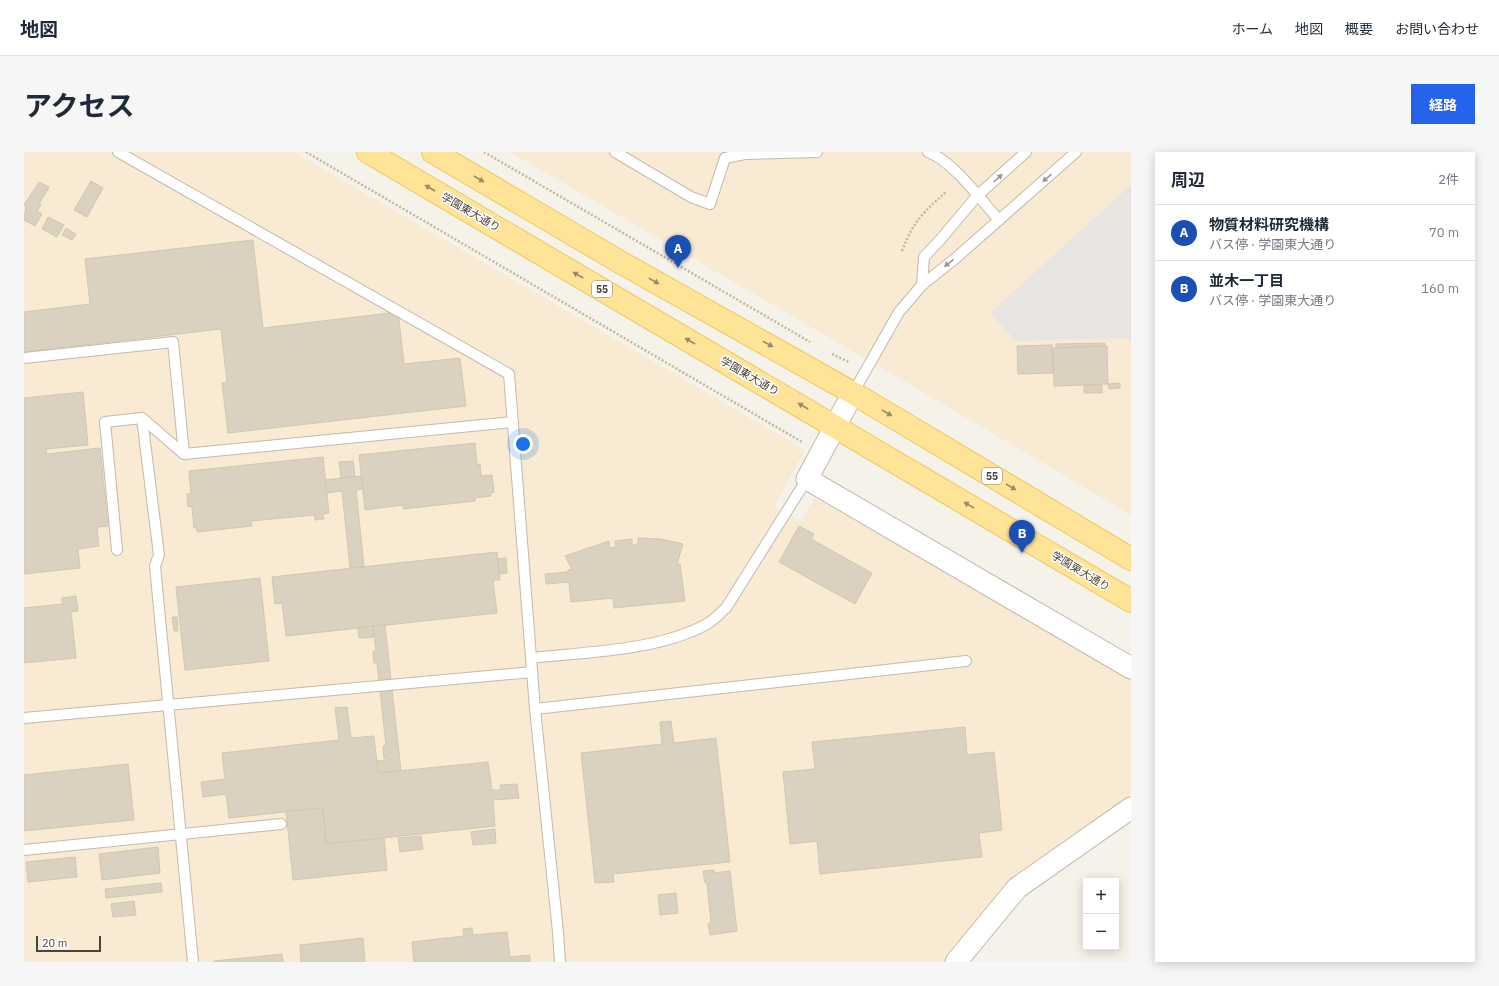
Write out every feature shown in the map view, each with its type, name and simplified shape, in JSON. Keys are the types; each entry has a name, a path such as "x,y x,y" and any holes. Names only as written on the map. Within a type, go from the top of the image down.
{"main road":[{"name":"学園東大通り","path":"368,152 836,426 1131,601"},
{"name":"55","path":"433,152 620,262 854,393 1131,559"}],"street":[{"path":"854,393 807,480 1131,668"},
{"path":"956,962 1017,888 1131,808"}],"lane":[{"path":"118,152 509,374 535,709 560,962"},
{"path":"615,152 691,197 710,204 725,158 745,154 817,152"},
{"path":"928,152 939,156 950,165 999,220"},
{"path":"922,285 924,257 977,196 1026,152"},
{"path":"854,393 899,312 922,285 1076,152"},
{"path":"24,358 173,342 184,454"},
{"path":"117,550 105,422 142,418 184,454 513,422"},
{"path":"142,418 159,555 155,566 193,962"},
{"path":"531,658 628,648 659,641 707,624 726,608 807,480"},
{"path":"535,709 966,661"},
{"path":"24,718 532,672"},
{"path":"24,850 281,824"}],"path":[{"path":"306,152 802,442"},
{"path":"484,152 817,346"},
{"path":"902,251 910,230 919,216 947,191"},
{"path":"831,354 849,362"}],"shaded area":[{"path":"24,152 294,152 805,450 774,507 800,521 815,498 1131,677 1131,797 1011,882 946,962 24,962"},
{"path":"510,152 1131,152 1131,515 950,408"},
{"path":"1131,185 1131,342 1127,338 1016,341 990,313"}],"building":[{"path":"91,181 103,188 87,217 74,210"},
{"path":"39,182 49,187 39,204 41,205 37,211 42,214 35,226 24,220 26,206 24,205"},
{"path":"48,217 64,225 57,237 42,229"},
{"path":"66,228 76,234 72,240 62,235"},
{"path":"253,240 263,328 398,312 404,364 460,358 466,406 228,433 222,383 227,382 221,329 24,352 24,312 90,304 85,259"},
{"path":"1105,343 1105,346 1056,348 1056,344"},
{"path":"1052,345 1053,373 1018,374 1017,346"},
{"path":"1107,346 1108,384 1054,386 1053,348"},
{"path":"1120,383 1120,388 1109,389 1108,384"},
{"path":"1084,385 1102,385 1102,393 1084,393"},
{"path":"83,392 88,445 46,449 47,454 100,448 108,526 97,527 99,546 78,549 80,568 24,574 24,398"},
{"path":"475,443 477,465 480,464 481,476 492,475 494,492 491,493 491,496 475,498 475,501 403,509 403,505 365,510 359,455"},
{"path":"323,457 329,513 323,514 324,519 315,520 315,515 251,521 252,526 197,532 196,527 194,528 192,506 188,507 187,494 191,494 189,471"},
{"path":"353,461 355,476 341,478 339,462"},
{"path":"361,476 363,489 356,490 364,566 350,568 342,491 327,493 325,480"},
{"path":"799,526 814,534 811,539 872,573 855,604 779,562"},
{"path":"638,538 661,539 683,544 677,564 680,564 685,601 614,608 613,598 571,602 569,582 546,584 545,574 568,572 568,570 572,569 565,556 609,541 610,548 616,547 615,541 632,539 632,545 638,545"},
{"path":"497,552 500,580 493,580 497,613 286,636 282,603 275,604 272,577"},
{"path":"506,558 507,573 499,574 498,559"},
{"path":"260,578 269,661 185,670 176,587"},
{"path":"76,596 78,611 71,612 76,658 24,663 24,608 62,604 62,598"},
{"path":"172,617 177,617 178,631 174,631"},
{"path":"385,625 401,771 378,773 377,761 388,760 387,758 384,759 383,746 386,746 377,663 374,663 373,651 376,651 373,626"},
{"path":"373,626 374,637 359,638 358,628"},
{"path":"347,707 351,738 374,736 378,773 488,762 492,790 501,790 500,785 517,784 519,798 493,800 495,826 326,844 323,808 229,818 226,794 203,797 201,782 225,779 222,753 339,740 335,708"},
{"path":"671,721 674,743 716,738 730,862 613,874 614,882 595,883 581,753 662,744 660,722"},
{"path":"965,727 967,755 994,752 1002,830 979,833 982,857 820,874 817,841 790,844 783,772 815,769 812,742"},
{"path":"128,764 134,820 24,831 24,775"},
{"path":"323,808 326,844 384,838 387,870 293,880 286,811"},
{"path":"495,829 496,843 473,845 471,832"},
{"path":"421,836 423,849 400,852 398,838"},
{"path":"158,847 160,873 102,880 99,854"},
{"path":"75,857 77,877 28,882 26,862"},
{"path":"714,870 714,873 730,871 737,931 710,935 708,924 711,923 707,883 705,883 703,871"},
{"path":"161,883 162,892 106,898 105,889"},
{"path":"676,893 678,913 660,915 658,895"},
{"path":"134,901 136,915 113,917 111,904"},
{"path":"472,928 473,935 507,932 510,957 530,955 530,962 414,962 412,942 464,936 463,929"},
{"path":"363,938 365,962 301,962 300,945"},
{"path":"282,954 283,962 214,962 214,961"}],"place":[{"name":"物質材料研究機構","path":"678,268"},
{"name":"並木一丁目","path":"1022,553"}]}
